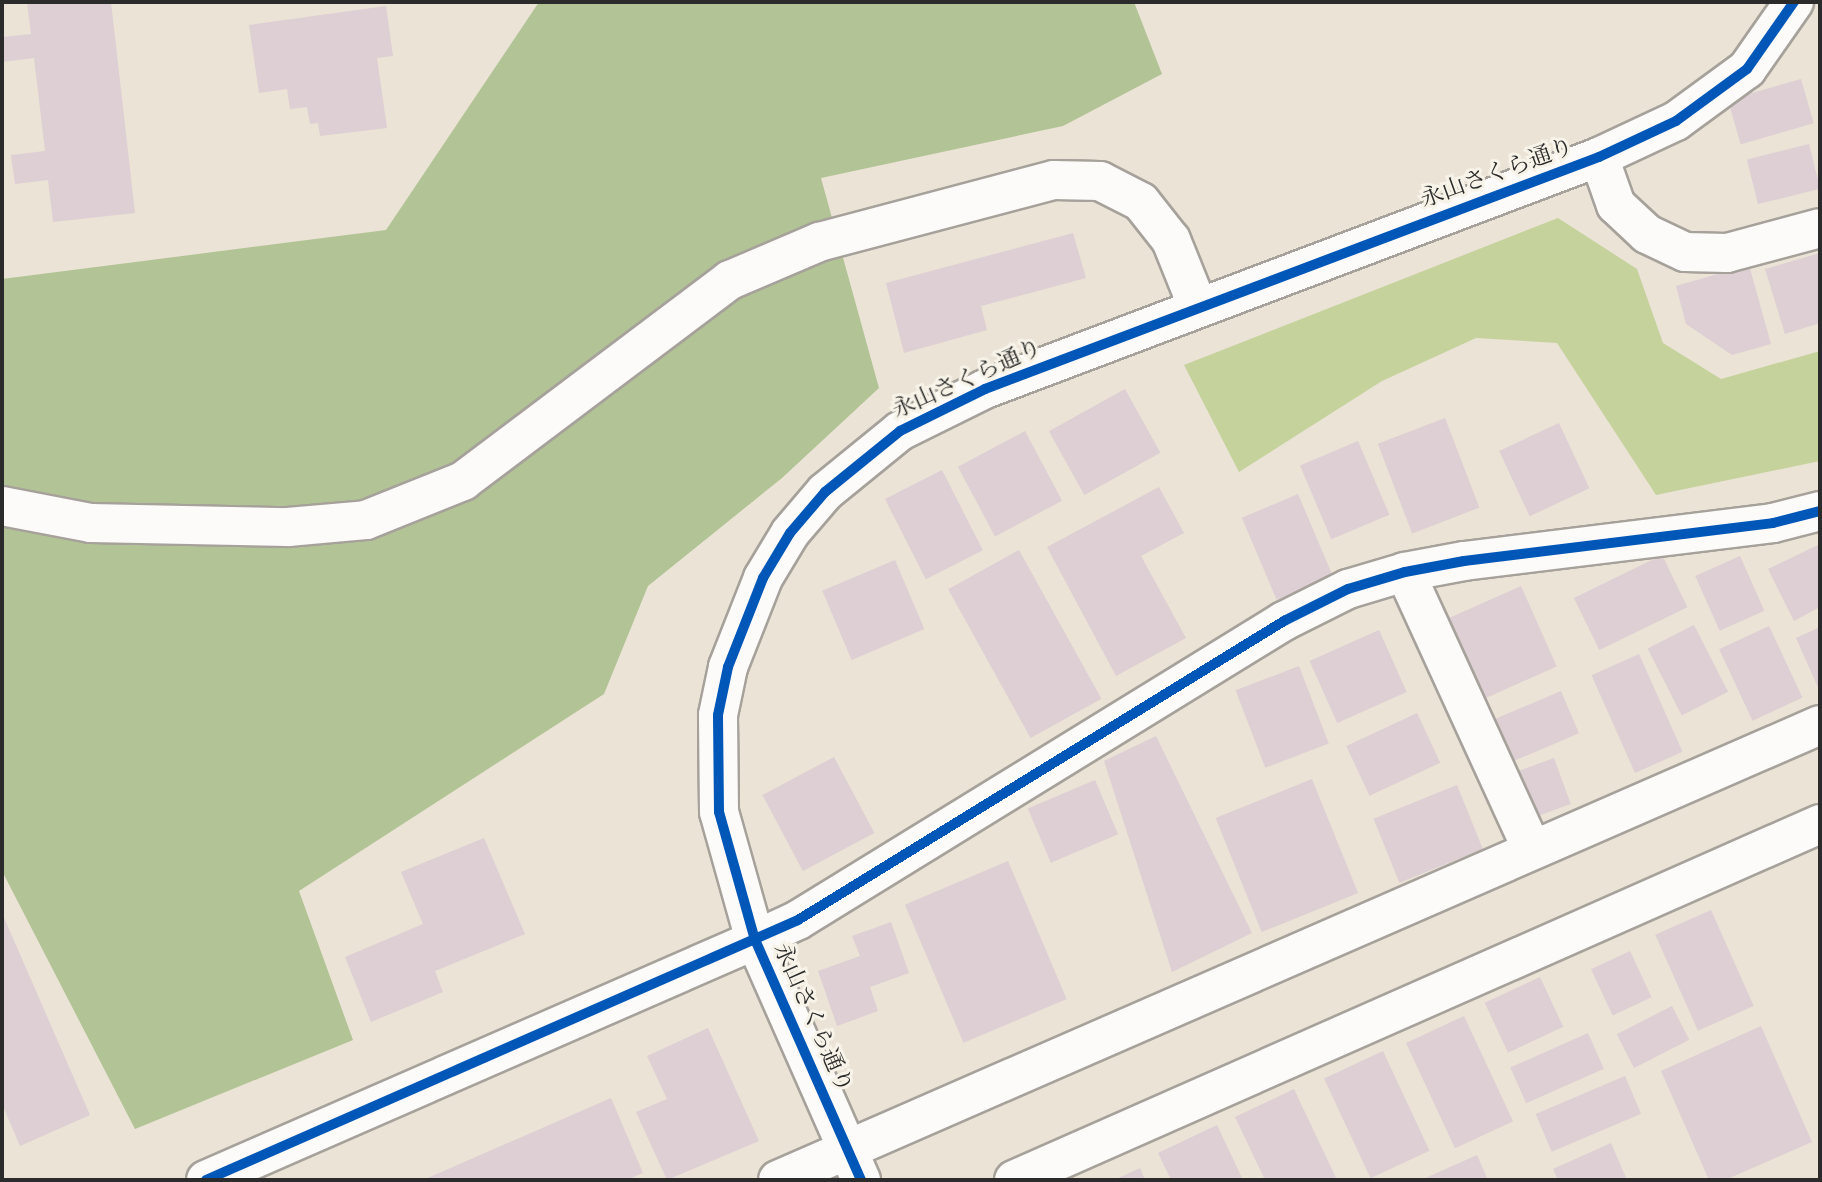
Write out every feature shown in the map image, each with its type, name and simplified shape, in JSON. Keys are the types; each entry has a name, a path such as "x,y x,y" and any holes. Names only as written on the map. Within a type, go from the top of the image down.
{"street":[{"name":"永山さくら通り","path":"854,1165 755,940 719,812 718,715 746,616 790,533 825,492 900,431 985,389 1599,157 1676,121 1736,77 1775,33 1794,2"},
{"path":"1599,157 1616,205 1647,234 1685,252 1727,253 1820,228"},
{"path":"2,506 91,523 288,527 366,520 463,481 730,280 819,242 1054,180 1100,181 1141,202 1171,240 1198,307"},
{"path":"206,1180 799,920 1284,621 1348,589 1405,572 1539,550 1773,523 1820,511"},
{"path":"1405,572 1532,849"},
{"path":"778,1180 854,1165 1532,849 1820,725"},
{"path":"1014,1180 1820,824"}],"green space":[{"path":"539,2 1134,2 1162,74 1063,126 821,178 879,388 782,478 648,586 604,694 299,891 353,1040 135,1129 2,871 2,279 386,230"},
{"path":"1558,218 1637,269 1663,343 1721,379 1820,351 1820,461 1656,495 1557,343 1476,338 1382,381 1239,472 1184,365"}],"building":[{"path":"27,2 111,2 135,213 53,222 48,180 15,184 11,155 45,151 34,58 2,62 2,37 31,34"},
{"path":"386,6 393,56 377,58 387,128 320,136 318,123 310,124 307,107 290,109 287,89 259,93 249,25"},
{"path":"1801,79 1814,123 1741,144 1728,100"},
{"path":"1809,144 1820,189 1758,204 1747,159"},
{"path":"1073,233 1086,278 981,306 987,330 904,353 886,283"},
{"path":"1820,253 1820,323 1785,334 1765,269"},
{"path":"1749,265 1771,344 1732,355 1686,324 1676,286"},
{"path":"1125,389 1160,453 1084,495 1049,431"},
{"path":"1445,418 1479,508 1412,533 1378,444"},
{"path":"1559,423 1589,488 1530,516 1499,451"},
{"path":"1025,431 1062,501 995,536 958,467"},
{"path":"1358,441 1389,515 1331,539 1300,466"},
{"path":"942,470 983,550 926,579 885,499"},
{"path":"1159,487 1184,533 1141,556 1186,638 1116,676 1047,547"},
{"path":"1298,494 1333,576 1277,600 1242,518"},
{"path":"1820,544 1820,607 1794,621 1768,569"},
{"path":"1019,550 1101,699 1031,738 948,589"},
{"path":"1662,555 1687,607 1599,650 1574,598"},
{"path":"1740,556 1764,611 1720,631 1695,576"},
{"path":"895,560 924,629 852,660 822,591"},
{"path":"1521,586 1557,666 1476,702 1441,622"},
{"path":"1694,625 1728,692 1682,715 1648,649"},
{"path":"1769,626 1802,698 1753,721 1719,649"},
{"path":"1820,627 1820,692 1796,638"},
{"path":"1379,630 1407,692 1337,723 1310,661"},
{"path":"1639,654 1683,752 1635,773 1591,675"},
{"path":"1299,666 1329,743 1265,768 1236,690"},
{"path":"1561,691 1579,733 1503,765 1486,723"},
{"path":"1417,713 1440,763 1370,796 1346,746"},
{"path":"1156,736 1252,933 1172,972 1104,761"},
{"path":"834,757 874,833 803,871 762,795"},
{"path":"1554,758 1571,804 1527,820 1510,774"},
{"path":"1312,779 1358,893 1262,932 1216,818"},
{"path":"1095,780 1118,834 1051,863 1028,809"},
{"path":"1457,785 1483,849 1399,883 1374,819"},
{"path":"484,838 525,934 435,971 443,992 371,1022 345,957 423,924 401,872"},
{"path":"1008,861 1067,999 964,1043 905,905"},
{"path":"1711,910 1754,1006 1698,1031 1655,935"},
{"path":"2,913 90,1115 20,1146 2,1104"},
{"path":"891,922 909,973 870,987 878,1011 837,1026 818,971 860,956 852,936"},
{"path":"1630,951 1652,997 1613,1015 1591,969"},
{"path":"1540,977 1563,1027 1508,1053 1485,1003"},
{"path":"1672,1006 1689,1040 1634,1068 1617,1034"},
{"path":"1464,1016 1513,1121 1455,1148 1406,1043"},
{"path":"1761,1026 1812,1142 1725,1180 1709,1180 1661,1071"},
{"path":"708,1028 759,1141 667,1180 636,1112 667,1099 647,1056"},
{"path":"1588,1033 1604,1069 1526,1103 1510,1068"},
{"path":"1383,1051 1429,1151 1371,1178 1324,1078"},
{"path":"1625,1076 1641,1114 1552,1152 1536,1114"},
{"path":"1294,1089 1337,1180 1265,1180 1235,1117"},
{"path":"611,1098 643,1173 626,1180 423,1180"},
{"path":"1217,1125 1243,1180 1171,1180 1158,1153"},
{"path":"1611,1143 1627,1180 1558,1180 1553,1169"},
{"path":"1477,1155 1488,1180 1421,1180"},
{"path":"1140,1168 1145,1180 1114,1180"}],"cycle path":[{"path":"861,1180 755,940 719,812 718,715 728,667 763,578 790,533 825,492 900,431 985,389 1599,157 1676,121 1747,69 1794,2"},
{"path":"206,1180 798,920 1284,621 1348,589 1405,572 1464,561 1773,523 1820,511"}]}
